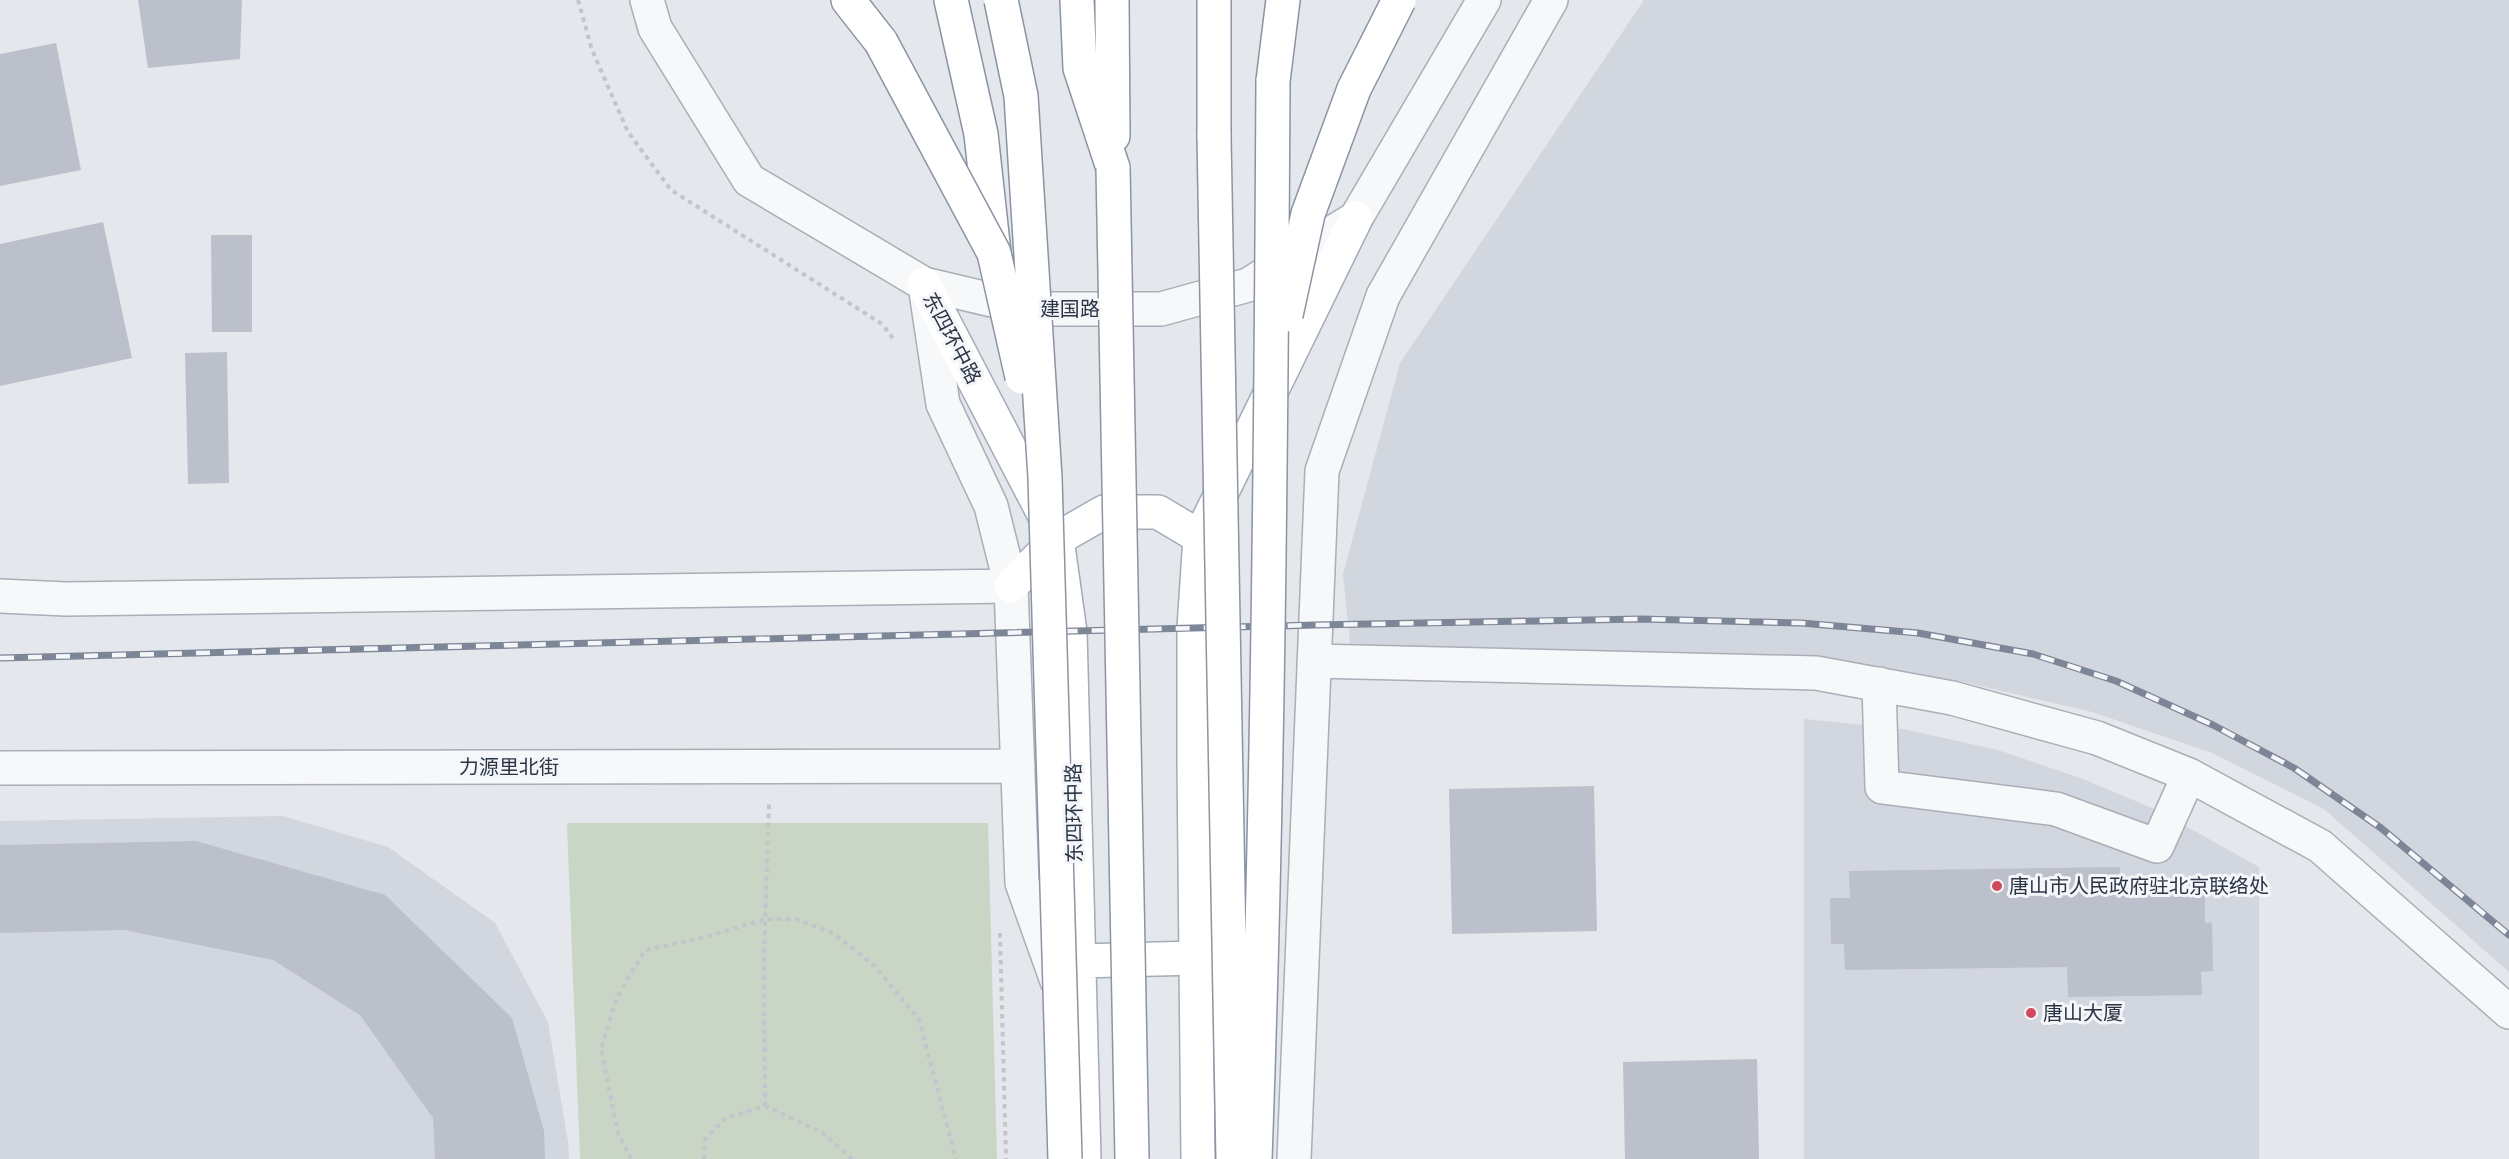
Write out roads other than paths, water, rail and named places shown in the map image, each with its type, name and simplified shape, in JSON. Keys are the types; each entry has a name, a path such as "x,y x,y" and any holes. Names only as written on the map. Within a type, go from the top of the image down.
{"main road":[{"path":"848,0 881,42 994,253"},
{"path":"951,0 981,134 994,253 1045,478"},
{"path":"1001,0 1020,96 1045,478 1065,1159"},
{"path":"1077,0 1080,68 1113,168"},
{"path":"1112,0 1113,168 1132,1159"},
{"path":"1255,1159 1263,938 1272,381 1273,81 1283,0"},
{"path":"1272,381 1308,214 1354,89 1399,0"},
{"path":"1214,2 1214,137 1233,1159"},
{"path":"1198,1159 1194,628 1200,537 1356,218"},
{"name":"东四环中路","path":"924,284 1057,539 1070,632 1084,1159"},
{"path":"1011,586 1057,539 1104,512 1158,512 1200,537"},
{"path":"1078,961 1197,958"}],"street":[{"name":"建国路","path":"647,0 655,28 749,180 924,284 1030,309 1161,309 1248,285 1356,218 1484,0"},
{"path":"1294,1159 1322,471 1383,296 1551,0"},
{"name":"东四环中路","path":"924,284 943,404 992,506 1011,586 1022,883 1080,1046"},
{"path":"0,596 66,599 1011,586"},
{"path":"1314,661 1816,673 1952,698 2097,738 2189,775 2320,846 2509,1012"},
{"path":"1879,684 1882,787 2056,809 2157,846 2189,775"},
{"name":"力源里北街","path":"0,768 1018,766"}],"railway":[{"path":"0,658 1641,619 1801,623 1918,633 2033,654 2116,681 2213,725 2294,768 2381,828 2509,935"}],"place":[{"name":"唐山市人民政府驻北京联络处","path":"1997,886"},
{"name":"唐山大厦","path":"2031,1013"}]}
